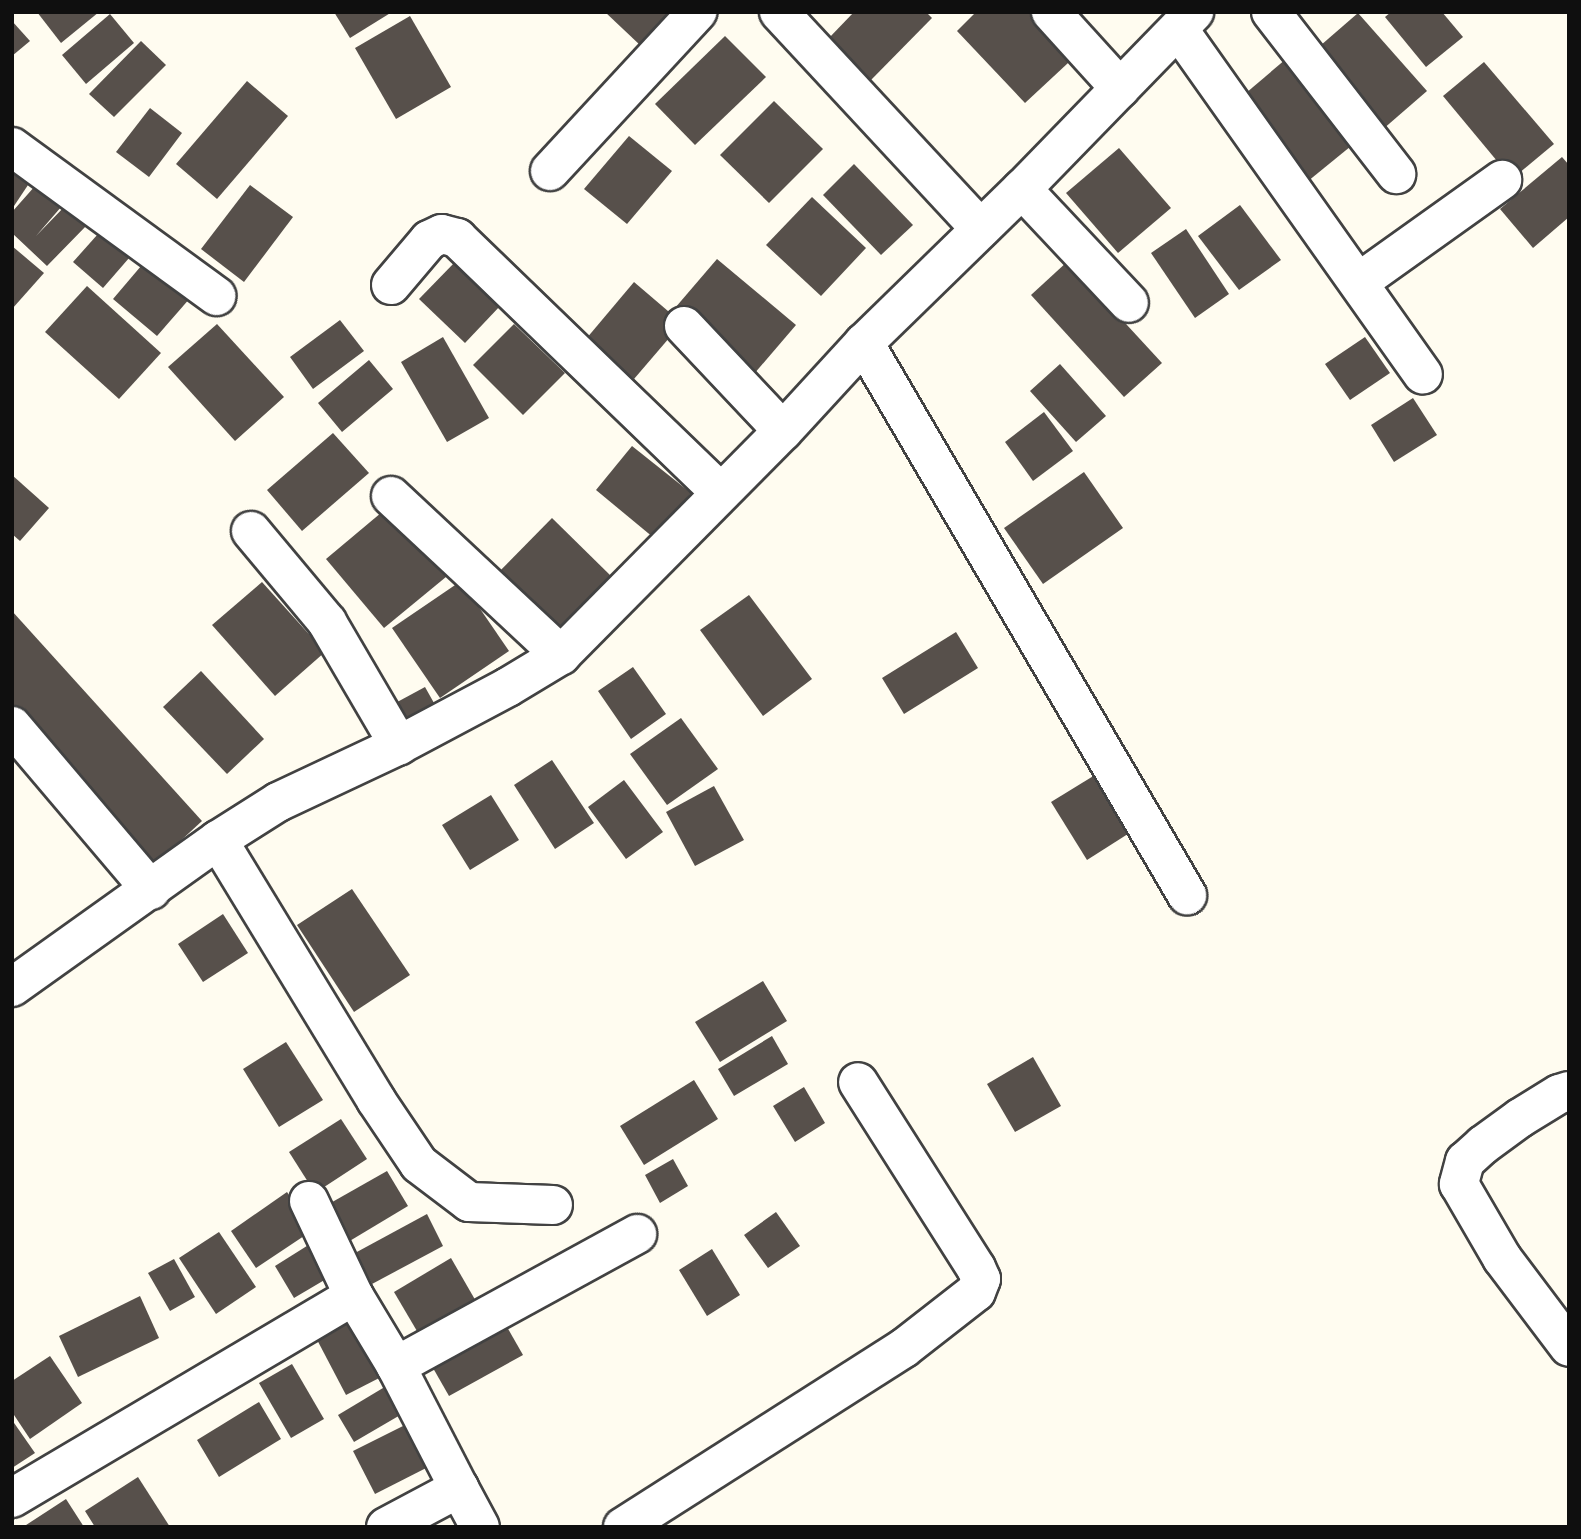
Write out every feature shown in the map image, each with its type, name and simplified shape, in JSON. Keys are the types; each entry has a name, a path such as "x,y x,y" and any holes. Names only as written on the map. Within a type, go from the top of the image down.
{"street":[{"path":"550,171 697,12"},
{"path":"779,12 981,229"},
{"path":"1051,12 1119,88"},
{"path":"1271,12 1396,174"},
{"path":"12,987 218,840 278,802 399,745 508,687 561,654 783,431 864,343 1023,189 1186,21 1423,374"},
{"path":"12,147 216,296"},
{"path":"1359,282 1502,180"},
{"path":"1023,189 1129,303"},
{"path":"391,285 429,240 442,234 457,237 720,492"},
{"path":"684,326 783,431"},
{"path":"864,343 1187,895"},
{"path":"391,496 561,654"},
{"path":"251,531 327,622 399,745"},
{"path":"12,726 151,890"},
{"path":"218,840 376,1100 419,1164 469,1202 553,1205"},
{"path":"624,1527 904,1348 976,1292 981,1279 976,1269 858,1082"},
{"path":"1569,1091 1539,1106 1483,1145 1465,1161 1459,1184 1502,1258 1569,1347"},
{"path":"309,1201 354,1296 396,1366 480,1527"},
{"path":"396,1366 636,1234"},
{"path":"12,1498 354,1296"},
{"path":"386,1527 459,1488"}],"building":[{"path":"37,12 99,12 61,43"},
{"path":"334,12 392,12 350,38"},
{"path":"605,12 674,12 641,46"},
{"path":"854,12 926,12 932,18 871,80 828,39"},
{"path":"976,12 1047,12 1082,50 1025,103 957,31"},
{"path":"1391,12 1442,12 1463,37 1426,67 1385,17"},
{"path":"1358,13 1427,91 1382,130 1313,52"},
{"path":"110,14 134,43 86,84 62,55"},
{"path":"410,16 451,87 396,119 355,48"},
{"path":"12,21 30,41 12,56"},
{"path":"725,36 766,77 695,145 655,104"},
{"path":"141,41 166,65 114,117 89,94"},
{"path":"1286,59 1356,142 1302,186 1233,104"},
{"path":"1484,62 1554,144 1512,179 1443,96"},
{"path":"247,81 288,116 217,199 176,164"},
{"path":"774,101 823,149 769,203 720,155"},
{"path":"150,108 182,133 149,177 116,152"},
{"path":"629,136 672,171 627,224 584,189"},
{"path":"1119,148 1171,208 1118,253 1066,193"},
{"path":"12,157 36,173 12,209"},
{"path":"1562,157 1569,165 1569,217 1533,248 1500,209"},
{"path":"854,164 913,225 881,255 823,195"},
{"path":"43,177 68,199 36,236 68,203 88,224 47,266 12,233 12,212"},
{"path":"250,185 293,217 244,282 201,249"},
{"path":"812,197 866,248 821,296 766,245"},
{"path":"1240,205 1281,260 1239,290 1198,236"},
{"path":"106,225 136,250 103,288 73,262"},
{"path":"1186,229 1229,294 1195,318 1151,253"},
{"path":"12,246 44,273 12,309"},
{"path":"147,259 191,297 157,336 113,299"},
{"path":"717,259 796,325 754,374 675,308"},
{"path":"1068,261 1162,363 1124,397 1031,295"},
{"path":"455,262 501,305 465,343 419,299"},
{"path":"634,282 682,323 634,379 586,339"},
{"path":"87,286 161,353 119,399 45,332"},
{"path":"340,320 364,351 313,389 290,357"},
{"path":"217,324 284,397 235,441 168,367"},
{"path":"514,324 565,373 523,415 473,365"},
{"path":"443,337 489,418 447,442 401,362"},
{"path":"1365,337 1390,373 1350,400 1325,364"},
{"path":"369,360 393,389 342,432 318,403"},
{"path":"1060,364 1106,416 1076,442 1030,391"},
{"path":"1413,398 1437,435 1394,462 1371,425"},
{"path":"1044,412 1073,451 1033,481 1005,442"},
{"path":"333,433 369,473 302,531 267,490"},
{"path":"632,446 691,493 654,538 596,490"},
{"path":"1084,472 1123,528 1043,584 1004,528"},
{"path":"12,475 49,508 20,541 12,534"},
{"path":"394,502 452,572 384,628 326,559"},
{"path":"552,518 612,577 548,641 489,582"},
{"path":"461,581 509,651 440,698 392,628"},
{"path":"262,582 325,652 275,696 212,625"},
{"path":"749,595 812,679 763,716 700,630"},
{"path":"12,611 202,821 150,869 12,716"},
{"path":"956,632 978,668 904,714 882,678"},
{"path":"633,667 666,714 631,739 598,691"},
{"path":"201,671 264,739 227,774 163,707"},
{"path":"425,687 443,719 406,739 388,707"},
{"path":"681,718 718,769 667,805 630,754"},
{"path":"552,760 594,823 555,849 514,785"},
{"path":"1095,775 1131,832 1087,860 1051,802"},
{"path":"624,780 663,832 626,859 588,807"},
{"path":"714,786 744,840 695,866 666,812"},
{"path":"491,795 519,840 470,870 442,825"},
{"path":"352,889 410,975 354,1012 297,925"},
{"path":"223,914 248,953 203,982 178,944"},
{"path":"763,981 787,1021 720,1062 695,1022"},
{"path":"772,1036 788,1064 734,1096 718,1069"},
{"path":"286,1042 323,1100 279,1127 243,1069"},
{"path":"1033,1057 1061,1106 1015,1132 987,1084"},
{"path":"694,1080 718,1119 644,1165 620,1126"},
{"path":"804,1087 825,1123 795,1142 773,1106"},
{"path":"341,1119 367,1159 315,1193 289,1152"},
{"path":"673,1159 688,1186 660,1203 645,1175"},
{"path":"387,1171 408,1206 348,1242 327,1205"},
{"path":"287,1192 313,1230 256,1268 231,1231"},
{"path":"776,1212 800,1246 768,1268 744,1235"},
{"path":"427,1214 443,1246 372,1284 355,1253"},
{"path":"219,1232 256,1287 216,1314 179,1258"},
{"path":"318,1239 338,1272 294,1298 275,1266"},
{"path":"712,1249 740,1295 707,1316 679,1270"},
{"path":"451,1258 481,1310 424,1343 394,1292"},
{"path":"174,1259 195,1297 170,1311 148,1273"},
{"path":"140,1296 159,1338 78,1377 59,1336"},
{"path":"356,1313 387,1374 346,1395 314,1334"},
{"path":"507,1327 523,1355 449,1396 433,1368"},
{"path":"50,1356 82,1403 30,1439 12,1412 12,1381"},
{"path":"292,1364 324,1419 291,1438 259,1383"},
{"path":"398,1379 414,1407 354,1442 338,1415"},
{"path":"259,1402 281,1439 219,1477 197,1440"},
{"path":"12,1420 35,1453 12,1468"},
{"path":"413,1421 434,1464 375,1494 353,1451"},
{"path":"138,1477 170,1527 95,1527 85,1511"},
{"path":"66,1499 84,1527 23,1527"}]}
